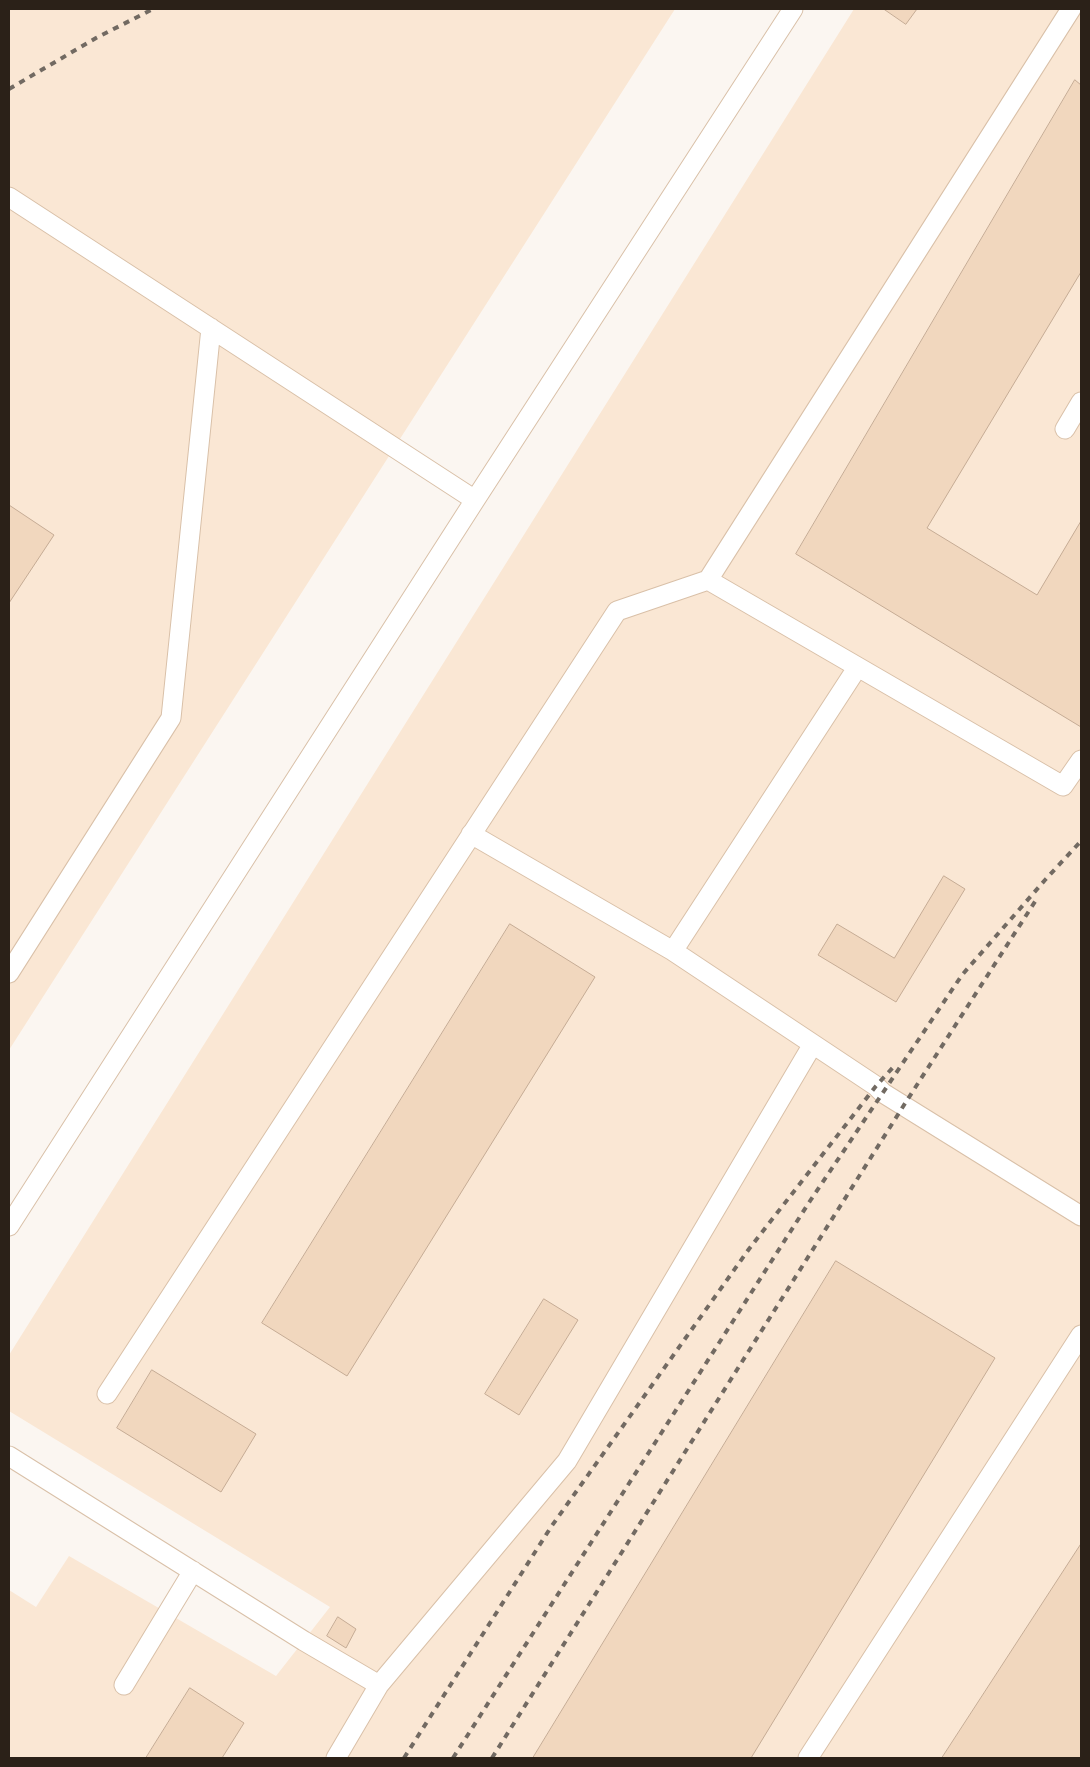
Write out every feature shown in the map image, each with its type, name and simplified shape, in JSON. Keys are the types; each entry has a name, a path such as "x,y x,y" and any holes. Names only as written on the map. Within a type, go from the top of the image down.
{"lane":[{"path":"9,1226 793,9"},
{"path":"107,1394 617,610 708,580 1071,9"},
{"path":"9,197 475,500"},
{"path":"9,973 171,718 211,328"},
{"path":"1065,429 1081,402"},
{"path":"708,580 1063,786 1081,760"},
{"path":"673,951 857,668"},
{"path":"472,834 673,951 876,1086 883,1093 1081,1216"},
{"path":"336,1758 379,1685 567,1461 813,1044"},
{"path":"808,1758 1081,1335"},
{"path":"9,1456 304,1641 379,1685"},
{"path":"124,1686 193,1571"}],"shaded area":[{"path":"9,9 675,9 9,1050"},
{"path":"854,9 1081,9 1081,1758 9,1758 9,1590 36,1607 69,1556 276,1676 330,1607 9,1411 9,1355"}],"building":[{"path":"884,9 917,9 906,24"},
{"path":"1075,80 1081,85 1081,272 927,528 1037,595 1081,521 1081,727 796,554"},
{"path":"9,505 54,535 9,603"},
{"path":"944,876 965,889 896,1002 818,955 837,924 894,958"},
{"path":"510,924 595,977 347,1376 262,1323"},
{"path":"836,1261 995,1358 751,1758 533,1758"},
{"path":"544,1299 578,1320 519,1415 485,1394"},
{"path":"152,1370 256,1434 221,1492 117,1428"},
{"path":"1081,1544 1081,1758 942,1758"},
{"path":"338,1617 356,1629 346,1648 327,1636"},
{"path":"190,1688 244,1723 222,1758 146,1758"}],"railway":[{"path":"9,89 96,38 153,9"},
{"path":"453,1758 810,1201 962,975 1081,841"},
{"path":"492,1758 904,1105 1038,897"},
{"path":"404,1758 551,1527 749,1249 876,1086 896,1064"}]}
